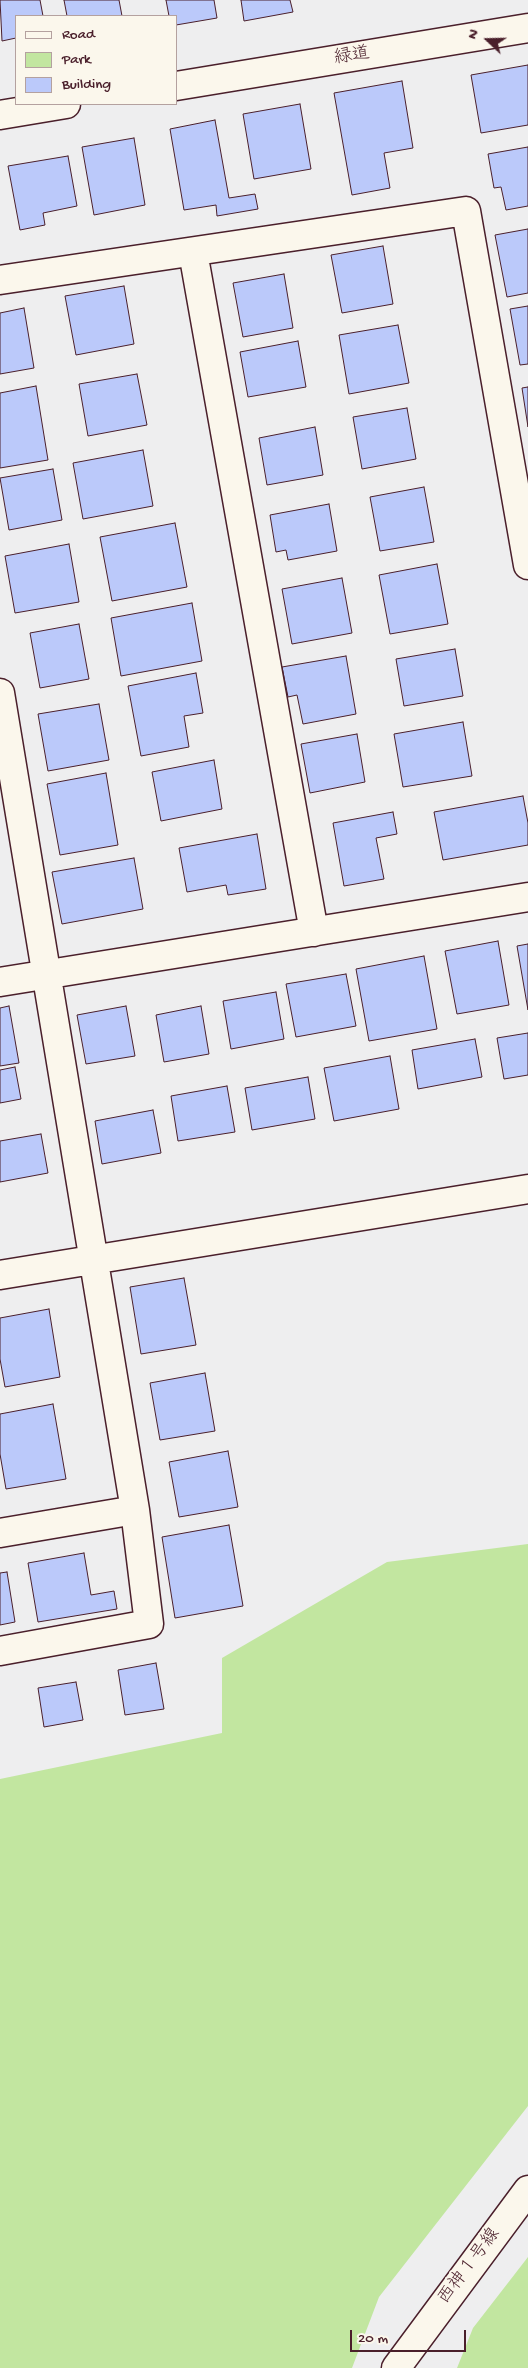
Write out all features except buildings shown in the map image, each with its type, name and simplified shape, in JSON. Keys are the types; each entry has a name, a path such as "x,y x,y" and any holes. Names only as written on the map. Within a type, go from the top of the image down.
{"street":[{"name":"緑道","path":"178,86 528,28"},
{"path":"0,115 60,105"},
{"path":"0,280 466,211 528,565"},
{"path":"193,252 314,932"},
{"path":"0,693 135,1510 149,1624 0,1651"},
{"path":"0,982 528,897"},
{"path":"0,1275 528,1189"},
{"path":"0,1533 135,1510"},
{"name":"西神１号線","path":"396,2368 528,2190"}],"green space":[{"path":"528,1544 528,2106 379,2297 352,2368 0,2368 0,1779 222,1733 222,1658 387,1562"},
{"path":"528,2257 528,2368 457,2368 473,2328"}]}
